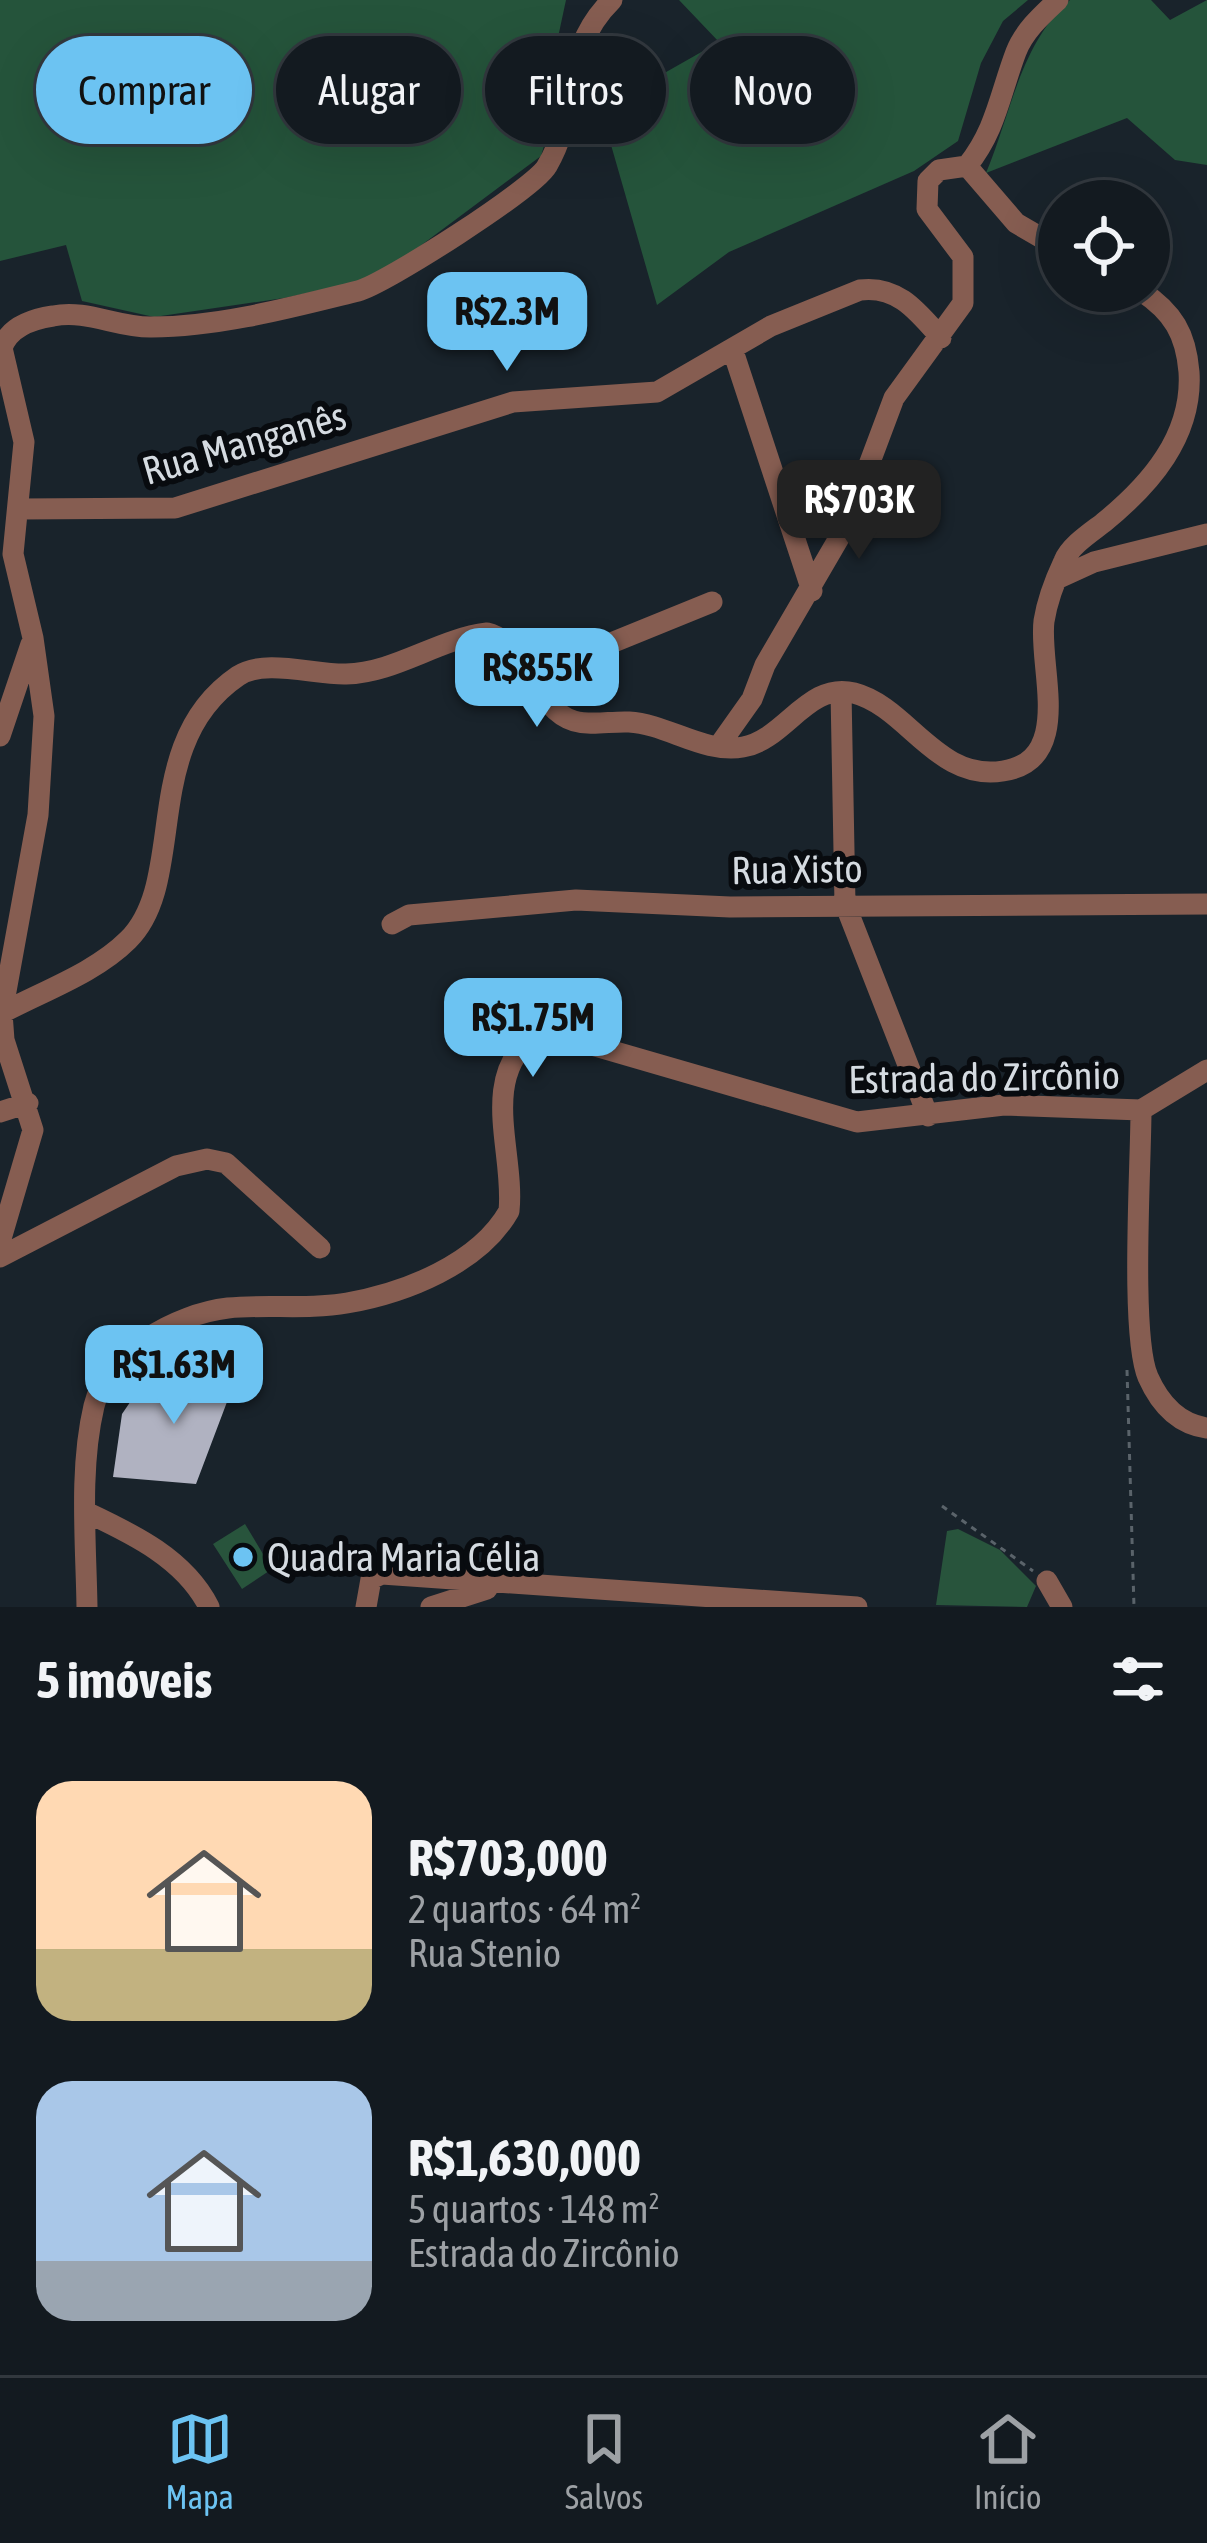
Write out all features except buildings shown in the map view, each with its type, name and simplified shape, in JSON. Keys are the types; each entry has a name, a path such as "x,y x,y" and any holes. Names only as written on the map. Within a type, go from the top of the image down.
{"street":[{"path":"2,1234 31,1151 28,1103 10,1059 2,1013 44,756 33,638 13,554 21,508 23,429 1,348 11,331 45,317 66,314 164,327 299,305 389,279 541,175 563,128 582,37 612,0"},
{"path":"718,747 812,590 858,499 894,398 963,303 963,257 927,209 924,190 939,170 967,166 996,122 1026,33 1058,0"},
{"path":"967,166 1016,223 1038,236"},
{"name":"Rua Manganês","path":"21,508 175,508 513,402 657,392 795,315 874,288 909,302 940,338"},
{"path":"2,1013 96,964 143,920 155,889 178,759 208,709 238,676 253,669 365,672 487,633 508,643 568,718 633,722 718,747 758,742 815,698 841,692 876,704 954,761 985,772 1011,770 1031,756 1048,727 1044,620 1064,557 1144,486 1184,423 1190,382 1181,331 1168,312"},
{"path":"733,351 812,590"},
{"path":"1059,578 1094,562 1207,534"},
{"path":"530,676 712,602"},
{"path":"0,736 33,638"},
{"path":"841,692 845,904 928,1116"},
{"name":"Rua Xisto","path":"392,924 409,915 556,900 1207,904"},
{"name":"Estrada do Zircônio","path":"87,1607 86,1512 94,1404 136,1346 209,1312 344,1304 382,1294 438,1273 497,1229 509,1211 511,1192 502,1098 506,1071 530,1039 563,1036 856,1122 1033,1104 1141,1110 1207,1070"},
{"path":"0,1112 28,1103"},
{"path":"1141,1110 1145,1367 1166,1407 1188,1426 1207,1428"},
{"path":"0,1257 176,1166 207,1159 236,1169 320,1248"},
{"path":"86,1512 137,1536 185,1574 209,1607"},
{"path":"366,1607 371,1579 382,1574 635,1601 857,1607"},
{"path":"1047,1581 1062,1607"},
{"path":"431,1607 498,1585"}],"path":[{"path":"1134,1607 1125,1370 1145,1367"},
{"path":"942,1506 1047,1581"}],"green space":[{"path":"0,0 566,0 558,36 485,36 485,144 545,144 541,156 388,270 354,283 284,298 154,317 82,301 66,245 0,261"},
{"path":"679,0 1028,0 1003,21 981,63 958,141 914,171 729,252 657,305 611,144 666,144 666,72 690,58 690,144 855,144 855,36 713,36"},
{"path":"1070,0 1151,0 1170,20 1207,0 1207,165 1175,160 1127,118 986,173 1028,59 1039,37"},
{"name":"Quadra Maria Célia","path":"245,1524 272,1569 242,1589 213,1544"},
{"path":"958,1529 1000,1550 1036,1586 1027,1607 936,1605 947,1531"}],"place":[{"name":"Quadra Maria Célia","path":"243,1557"}]}
